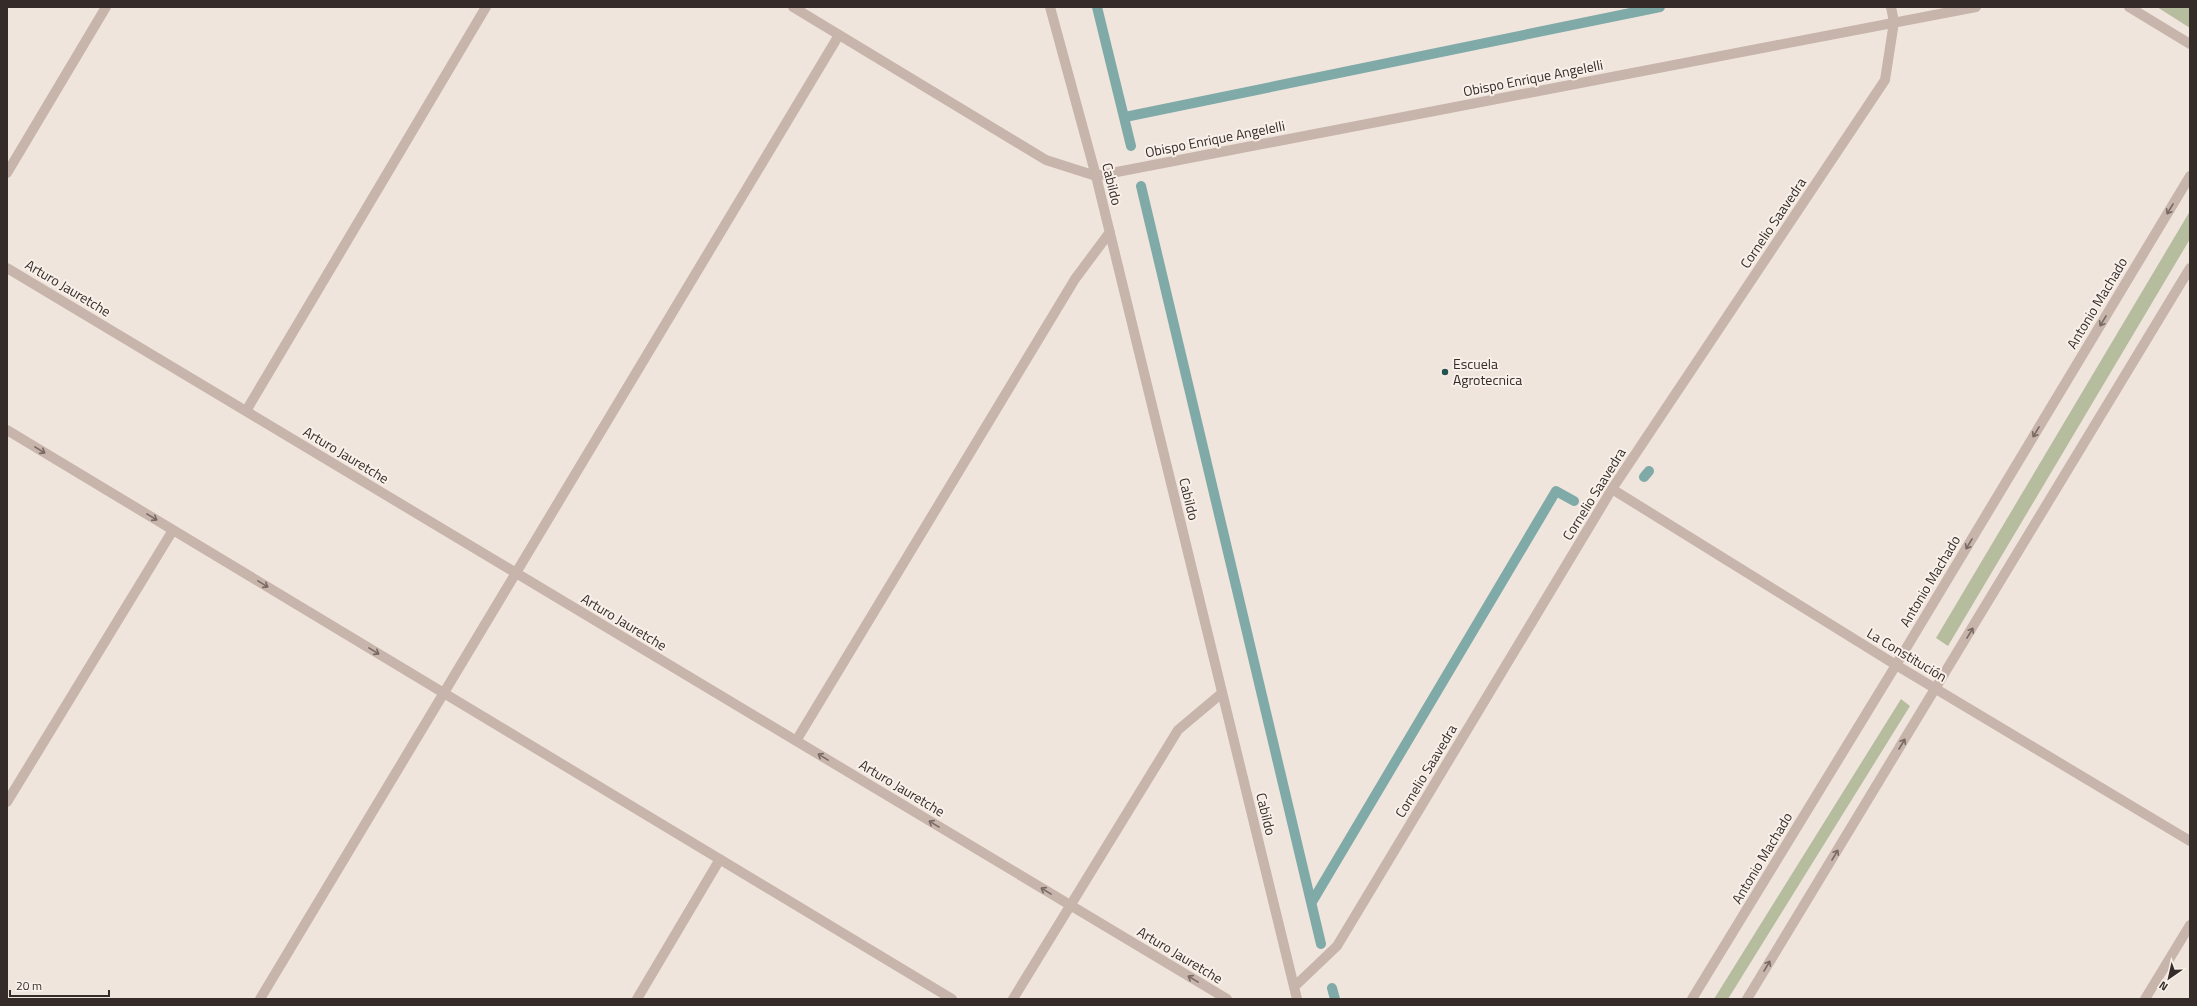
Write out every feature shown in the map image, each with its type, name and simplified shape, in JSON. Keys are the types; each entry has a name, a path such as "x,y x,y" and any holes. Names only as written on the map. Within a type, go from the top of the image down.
{"street":[{"path":"7,173 106,7"},
{"path":"246,411 486,7"},
{"path":"793,7 1046,160 1096,176"},
{"name":"Cabildo","path":"1050,7 1110,232 1297,999"},
{"name":"Cornelio Saavedra","path":"1294,987 1337,946 1612,489 1885,80 1894,22 1891,7"},
{"name":"Obispo Enrique Angelelli","path":"1096,176 1976,7"},
{"path":"2129,7 2190,44"},
{"path":"260,999 839,35"},
{"name":"Antonio Machado","path":"1692,999 1896,665 2190,176"},
{"path":"796,741 1075,279 1110,232"},
{"name":"Arturo Jauretche","path":"7,268 1227,999"},
{"path":"1746,999 1936,689 2190,268"},
{"path":"7,430 952,999"},
{"name":"La Constitución","path":"1612,489 1896,665 2190,842"},
{"path":"7,802 173,530"},
{"path":"1013,999 1178,730 1222,694"},
{"path":"637,999 720,860"},
{"path":"2145,999 2190,925"}],"green space":[{"path":"2157,7 2190,7 2190,28"},
{"path":"2190,211 2190,239 1948,646 1936,638"},
{"path":"1901,699 1910,706 1728,999 1714,999"}],"waterway":[{"path":"1097,7 1131,146"},
{"path":"1125,117 1660,7"},
{"path":"1141,186 1321,944"},
{"path":"1644,477 1649,471"},
{"path":"1312,902 1556,491 1574,501"},
{"path":"1332,988 1335,999"}],"place":[{"name":"Escuela Agrotecnica","path":"1445,372"}]}
